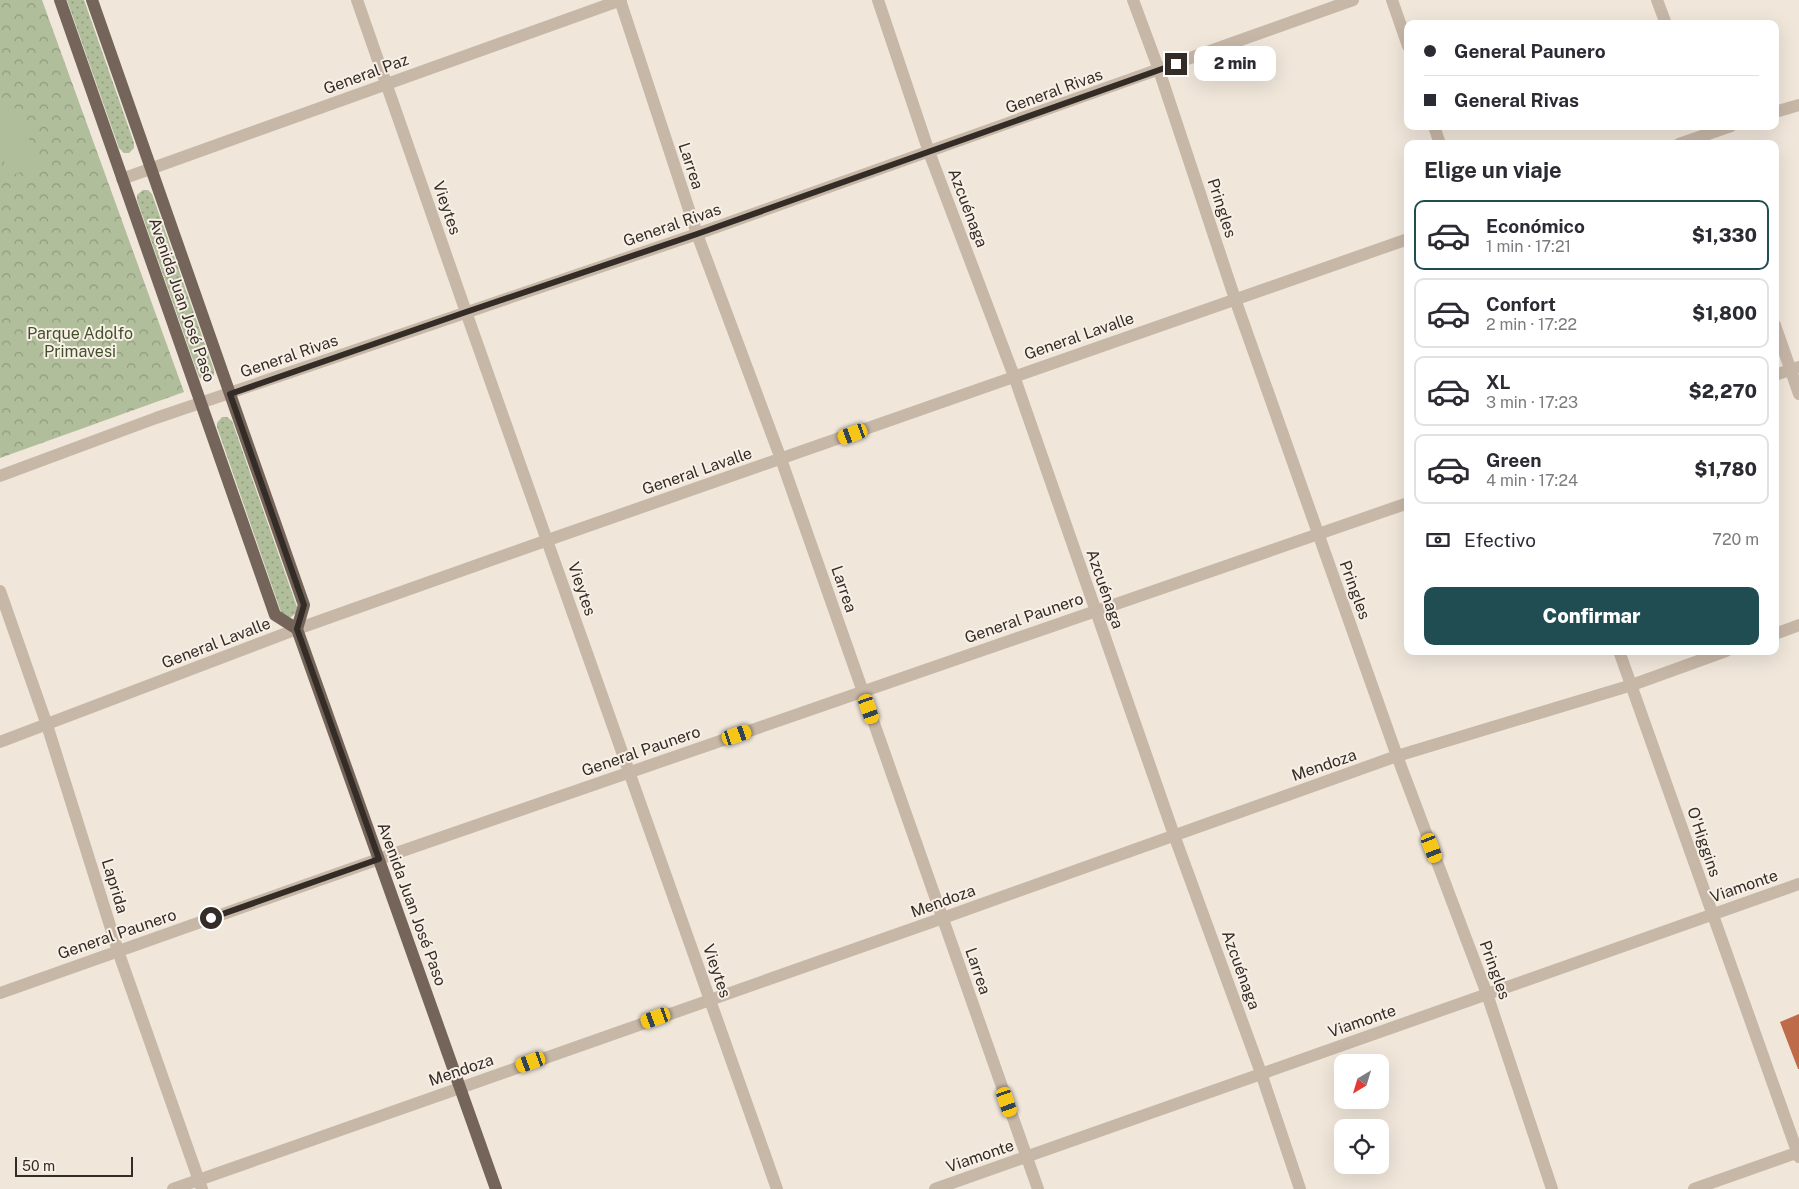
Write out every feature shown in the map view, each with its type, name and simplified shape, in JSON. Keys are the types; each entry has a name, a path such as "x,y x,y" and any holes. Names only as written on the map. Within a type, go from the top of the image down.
{"main road":[{"name":"Avenida Juan José Paso","path":"60,0 275,615 297,629"},
{"name":"Avenida Juan José Paso","path":"92,0 304,605 297,629 496,1189"}],"street":[{"name":"Vieytes","path":"357,0 777,1189"},
{"name":"General Paz","path":"122,179 620,0"},
{"name":"Larrea","path":"620,0 697,234 781,459 1038,1189"},
{"name":"Azcuénaga","path":"878,0 929,152 1014,376 1174,835 1261,1073 1300,1189"},
{"name":"Pringles","path":"1133,0 1159,70 1234,299 1397,756 1487,994 1552,1189"},
{"name":"General Rivas","path":"0,476 156,418 697,234 1352,0"},
{"path":"1392,0 1404,34"},
{"path":"1657,0 1664,20"},
{"path":"1779,111 1799,104"},
{"path":"1691,140 1709,134"},
{"name":"General Lavalle","path":"0,742 297,629 1404,240"},
{"path":"1779,334 1795,368 1799,394"},
{"path":"1779,374 1795,368"},
{"name":"General Paunero","path":"0,993 379,859 1404,504"},
{"name":"Laprida","path":"0,591 47,725 118,951 200,1184"},
{"path":"1779,632 1799,625"},
{"name":"O'Higgins","path":"1621,655 1798,1154"},
{"name":"Mendoza","path":"173,1189 200,1184 460,1088 1397,756 1632,685 1715,655"},
{"name":"Viamonte","path":"936,1189 1799,884"},
{"path":"1694,1189 1798,1154"}],"green space":[{"name":"Parque Adolfo Primavesi","path":"0,0 42,0 184,392 0,458"},
{"path":"67,0 84,0 134,143 134,148 129,153 124,153 119,148"},
{"path":"18,107 38,166 9,176 0,148 0,113"},
{"path":"143,190 148,190 152,194 214,370 214,375 209,380 204,381 199,377 137,200 137,195"},
{"path":"222,417 227,417 232,421 297,607 296,613 291,617 286,617 281,612 217,427 217,423"}],"building":[{"path":"1799,1014 1799,1069 1798,1069 1780,1022"}],"route":[{"path":"211,918 379,859 297,629 304,605 230,394 697,234 1176,64"}]}
